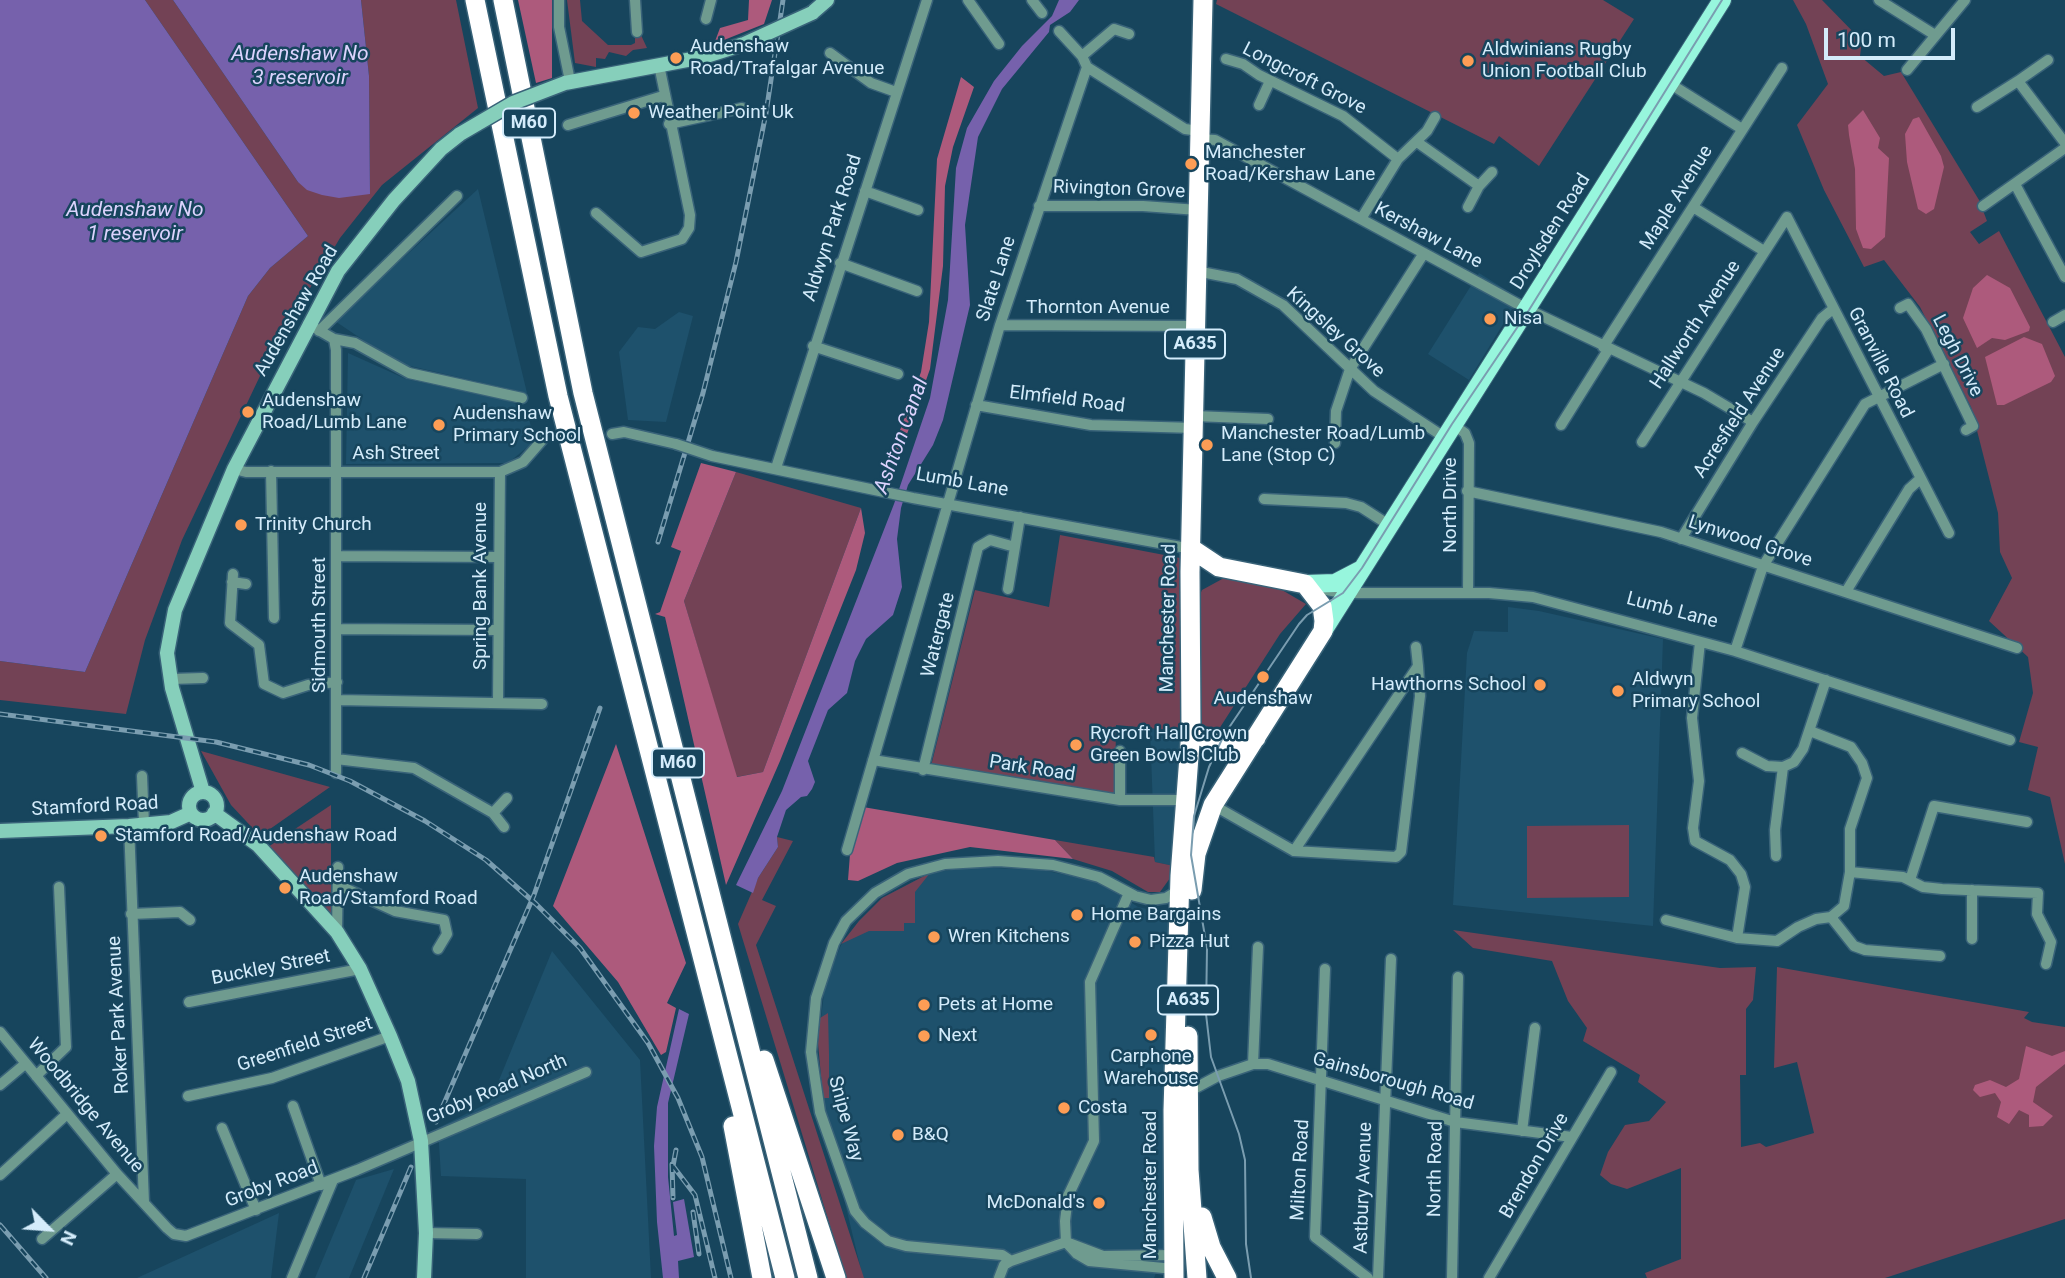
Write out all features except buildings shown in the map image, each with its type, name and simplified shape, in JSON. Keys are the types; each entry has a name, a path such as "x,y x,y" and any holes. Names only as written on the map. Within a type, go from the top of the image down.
{"highway":[{"name":"M60","path":"475,0 558,397 785,1278"},
{"name":"M60","path":"503,0 583,393 808,1278"},
{"name":"Manchester Road","path":"1183,1269 1172,1110 1179,890 1191,730 1195,326 1203,0"},
{"name":"Lumb Lane","path":"1192,548 1219,567 1308,585"},
{"path":"1192,596 1197,586 1219,567"},
{"path":"1308,585 1322,606 1323,631"},
{"name":"A635","path":"1213,805 1323,631"},
{"path":"1191,730 1223,748 1255,738"},
{"path":"1186,800 1213,805"},
{"name":"Manchester Road","path":"1183,1269 1189,1170 1187,1093 1193,872 1213,805"},
{"name":"M60","path":"700,946 706,1005 762,1278"},
{"name":"M60","path":"733,977 836,1278"},
{"path":"1202,1214 1211,1247 1227,1278"},
{"path":"1183,1269 1216,1278"}],"main road":[{"name":"Audenshaw Road","path":"424,1278 426,1233 421,1141 408,1082 360,968 337,932 258,845 214,813 215,799 203,792 171,679 167,653 175,610 234,469 314,327 338,271 360,241 441,149 460,134 513,103 567,82 702,57 744,44 812,13 827,0"},
{"name":"Droylsden Road","path":"1348,592 1722,0"},
{"name":"Lumb Lane","path":"1308,585 1335,583 1362,568"},
{"name":"A635","path":"1323,631 1348,592"},
{"path":"203,792 191,799 191,813 203,820 214,813"},
{"name":"Stamford Road","path":"0,831 129,826 171,822 191,813"},
{"path":"1189,1170 1202,1214"}],"street":[{"path":"559,0 559,26 567,82"},
{"path":"635,0 637,32"},
{"path":"706,19 711,0"},
{"name":"Aldwyn Park Road","path":"776,468 813,346 927,0"},
{"path":"968,0 999,44"},
{"path":"1031,0 1042,13"},
{"path":"1879,0 1935,35"},
{"path":"1907,70 1965,0"},
{"path":"1082,56 1114,29 1129,34"},
{"path":"1059,32 1082,56 1087,67"},
{"path":"830,53 871,82 896,92"},
{"name":"Longcroft Grove","path":"1226,59 1243,64 1270,81 1343,116 1398,159"},
{"path":"1977,107 2048,60"},
{"path":"596,213 641,252 682,239 689,228 690,215 663,96 659,65"},
{"name":"Kershaw Lane","path":"1087,67 1185,129 1215,140 1527,309 1606,349 1681,382 1753,422"},
{"name":"Slate Lane","path":"946,503 1000,325 1087,67"},
{"name":"Maple Avenue","path":"1562,425 1693,207 1782,68"},
{"path":"1259,105 1270,81"},
{"path":"1983,206 2065,146 2018,81"},
{"path":"1669,83 1742,129"},
{"path":"568,125 663,96"},
{"path":"669,124 742,108"},
{"path":"1361,219 1398,159 1417,142 1436,117"},
{"path":"1417,142 1479,186"},
{"path":"1468,207 1479,186 1492,172"},
{"path":"2015,184 2065,277"},
{"path":"864,191 918,210"},
{"name":"Audenshaw Road","path":"314,327 457,196"},
{"name":"Rivington Grove","path":"1039,206 1143,206 1198,210"},
{"path":"1693,207 1764,251"},
{"name":"Granville Road","path":"1780,226 1787,217 1949,533"},
{"name":"Hallworth Avenue","path":"1642,442 1780,226"},
{"path":"1335,443 1336,411 1350,369 1424,253"},
{"path":"840,263 917,291"},
{"name":"Kingsley Grove","path":"1196,271 1237,279 1283,305 1398,410 1448,430"},
{"name":"Legh Drive","path":"1900,308 1908,304 1926,329 1973,426 1966,430"},
{"name":"Acresfield Avenue","path":"1681,539 1753,422 1822,318 1833,309"},
{"path":"2053,322 2065,315"},
{"name":"Thornton Avenue","path":"1000,325 1195,326"},
{"path":"314,327 334,339 355,343 409,373 522,398"},
{"name":"Sidmouth Street","path":"334,339 337,472 336,773"},
{"path":"813,346 898,374"},
{"path":"1735,651 1763,566 1864,404 1944,364"},
{"name":"Elmfield Road","path":"976,405 1091,425 1268,419"},
{"name":"North Drive","path":"1448,430 1465,433 1469,443 1468,593"},
{"name":"Lumb Lane","path":"612,433 624,432 676,444 712,456 913,498 1192,548"},
{"path":"500,472 523,462 544,438"},
{"name":"Ash Street","path":"234,469 246,472 500,472"},
{"path":"271,471 274,618"},
{"name":"Spring Bank Avenue","path":"498,701 500,472"},
{"path":"1847,590 1909,489 1920,479"},
{"name":"Lynwood Grove","path":"1467,491 1661,532 1847,590 2017,648"},
{"path":"1264,499 1346,503 1361,507 1389,524"},
{"path":"847,850 946,503"},
{"path":"1008,589 1020,517"},
{"name":"Watergate","path":"923,770 978,547 990,540 1015,547"},
{"path":"337,556 499,557"},
{"path":"246,584 232,578 230,623 259,645 264,684 283,693 307,685 337,682"},
{"name":"Lumb Lane","path":"1308,585 1327,591 1468,593 1533,597 1735,651 2010,740"},
{"path":"337,629 498,630"},
{"path":"1700,642 1692,718 1699,781 1693,828 1695,841 1730,860 1741,874 1745,887 1737,938"},
{"path":"1213,805 1294,851 1396,857 1401,852 1420,696 1416,647"},
{"path":"1294,851 1418,666"},
{"path":"171,679 203,678"},
{"path":"1742,753 1767,766 1783,767 1794,762 1810,731 1826,680"},
{"path":"338,700 498,701 542,704"},
{"path":"1666,920 1737,938 1777,941 1798,927 1816,919 1830,917 1844,906 1850,872 1850,829 1867,778 1862,762 1851,747 1810,731"},
{"path":"1120,751 1120,800"},
{"path":"337,759 414,768 493,813 505,827"},
{"name":"Park Road","path":"873,760 1120,800 1186,800"},
{"path":"1776,856 1775,830 1783,767"},
{"path":"142,776 144,824"},
{"path":"493,813 507,798"},
{"path":"1910,880 1934,806 2027,822"},
{"name":"Roker Park Avenue","path":"129,826 144,1202"},
{"name":"Snipe Way","path":"1011,1261 1002,1255 906,1246 888,1241 865,1223 855,1211 816,1093 811,1052 812,1024 822,973 846,921 861,905 891,883 927,868 980,861 1038,863 1098,877 1129,893 1151,900 1166,898 1179,890"},
{"path":"337,932 338,867"},
{"path":"1850,872 1886,874 1910,880 1923,887 2038,893 2037,914 2051,942 2046,964"},
{"path":"338,885 395,911 444,920 447,934 438,949"},
{"path":"36,1076 66,1047 59,887"},
{"path":"1972,890 1972,939"},
{"path":"1066,1242 1068,1196 1094,1140 1090,982 1129,893"},
{"path":"131,914 180,912 190,920"},
{"path":"1830,917 1849,941 1865,950 1940,956"},
{"path":"1254,1064 1258,947"},
{"name":"Astbury Avenue","path":"1378,1278 1391,959"},
{"name":"Buckley Street","path":"189,1002 360,968"},
{"path":"1322,1080 1325,969"},
{"name":"North Road","path":"1452,1278 1458,977"},
{"path":"1522,1131 1535,1028"},
{"name":"Woodbridge Avenue","path":"0,1032 117,1174 144,1202"},
{"name":"Greenfield Street","path":"188,1096 272,1078 390,1036"},
{"path":"1188,1054 1197,1074 1208,1080"},
{"path":"0,1085 25,1064"},
{"name":"Gainsborough Road","path":"1187,1093 1208,1080 1254,1064 1268,1064 1455,1122 1572,1138"},
{"name":"Groby Road North","path":"421,1141 586,1072"},
{"name":"Brendon Drive","path":"1489,1278 1611,1072"},
{"name":"Milton Road","path":"1322,1080 1315,1237 1368,1278"},
{"path":"293,1106 321,1185"},
{"path":"0,1175 67,1114"},
{"path":"222,1128 256,1210"},
{"name":"Groby Road","path":"144,1202 174,1234 186,1236 321,1185 421,1141"},
{"path":"42,1239 117,1174"},
{"path":"292,1278 333,1180"},
{"path":"426,1233 477,1234"},
{"path":"999,1278 1004,1265 1011,1261 1066,1242 1103,1256 1183,1269"},
{"path":"1008,1278 1011,1261"}],"shaded area":[{"path":"145,0 173,0 298,182 370,193 369,76 361,0 456,0 478,108 382,185 340,238 269,357 182,540 145,640 126,714 0,700 0,661 85,672 248,296 270,268 308,236"},
{"path":"518,0 552,0 552,78 536,83"},
{"path":"567,0 580,0 582,21 608,45 631,45 635,43 635,35 641,35 647,48 633,50 626,56 609,52 605,59 596,58 596,67 575,63"},
{"path":"749,0 772,0 764,24 714,44 720,28 748,20"},
{"name":"Aldwinians Rugby Union Football Club","path":"1217,0 1603,0 1634,19 1539,166 1499,136 1494,144 1216,4"},
{"path":"1793,0 1822,0 1862,41 1860,56 1884,76 1901,72 1979,200 1987,221 1970,232 1979,244 1999,231 2065,357 2065,864 2050,797 2028,790 2038,747 2019,742 2033,693 2028,657 1989,621 2012,578 2000,552 1998,513 1971,407 1920,307 1884,260 1864,267 1824,190 1797,125 1828,84 1806,24"},
{"path":"961,77 974,87 953,147 945,186 943,266 930,369 895,468 881,483 921,372 929,322 937,159"},
{"path":"1863,110 1880,138 1878,148 1889,158 1885,237 1871,249 1863,248 1856,229 1855,169 1848,125"},
{"path":"1919,117 1941,156 1944,167 1934,209 1926,214 1918,209 1907,162 1905,134 1913,119"},
{"path":"478,189 527,393 397,363 335,321"},
{"path":"1479,273 1519,298 1469,380 1428,354"},
{"path":"1987,275 2010,288 2030,327 2029,331 2005,340 1992,338 1977,348 1963,318 1973,288"},
{"path":"679,312 693,316 666,422 628,420 619,352 638,327 655,329"},
{"path":"2024,337 2042,344 2055,376 2051,382 2004,405 1997,405 1985,357"},
{"name":"Audenshaw Primary School","path":"348,353 406,379 509,401 526,408 535,441 508,463 346,464"},
{"path":"701,463 736,472 684,601 737,777 763,772 861,508 865,533 856,570 780,761 726,885 665,617 655,614 660,612 681,551 671,547"},
{"path":"736,472 861,508 763,772 736,777 684,601"},
{"path":"1060,535 1180,558 1180,731 1116,725 1115,794 931,766 975,590 1049,607"},
{"path":"1224,578 1282,590 1306,604 1280,634 1219,729 1208,730 1198,724 1198,599 1202,590"},
{"path":"1508,607 1539,611 1663,639 1653,926 1453,905 1467,653 1474,631 1508,632"},
{"path":"1150,728 1180,731 1174,866 1155,862"},
{"path":"616,744 686,963 667,1003 676,1008 666,1052 661,1055 618,982 553,906"},
{"path":"201,751 330,787 260,836 231,805"},
{"path":"331,805 331,919 268,847"},
{"path":"863,807 1055,840 1073,859 970,847 897,863 858,881 848,880 850,854"},
{"path":"1629,825 1629,897 1527,898 1527,826"},
{"path":"777,837 793,841 762,900 776,906 756,945 864,1278 846,1278 738,924 758,878 778,847"},
{"path":"1055,840 1154,857 1155,862 1174,866 1173,874 1160,892 1148,892 1112,871 1073,859"},
{"path":"972,867 1042,870 1100,882 1138,907 1171,914 1175,922 1164,1253 1154,1278 863,1278 826,1124 818,1043 825,985 841,945 859,921 882,898 930,873"},
{"path":"930,873 915,892 915,923 904,923 904,931 869,931 841,944 882,898"},
{"path":"1453,930 1720,968 1756,967 1753,1000 1746,1009 1746,1075 1740,1075 1741,1147 1760,1143 1766,1147 1814,1133 1797,1062 1774,1068 1777,967 2029,1012 2024,1018 2032,1022 2065,1027 2065,1219 1885,1278 1647,1278 1645,1273 1681,1259 1681,1168 1627,1189 1611,1184 1600,1175 1608,1152 1625,1125 1649,1121 1666,1102 1638,1082 1640,1075 1583,1041 1587,1028 1568,1001 1552,961 1473,948"},
{"path":"552,951 640,1060 651,1278 526,1278 526,1179 441,1176 438,1128 490,1102"},
{"path":"828,1013 829,1098 823,1098 818,1043 820,1018"},
{"path":"2026,1046 2052,1056 2065,1051 2065,1064 2036,1087 2033,1102 2053,1116 2043,1126 2029,1127 2029,1115 2019,1110 2009,1124 1997,1117 2001,1102 1995,1093 1980,1097 1973,1090 1975,1085 1990,1080 2006,1087 2019,1079"},
{"path":"394,1169 349,1278 315,1278 356,1180"},
{"path":"279,1213 271,1278 137,1278"}],"water":[{"name":"Audenshaw No 1 reservoir","path":"0,0 145,0 308,236 270,268 248,296 85,672 0,661"},
{"name":"Audenshaw No 3 reservoir","path":"173,0 361,0 369,76 370,194 339,198 307,190 298,182"},
{"path":"1059,0 1079,0 1070,12 1050,25 1049,32 1002,89 978,137 965,225 970,305 943,420 933,445 908,485 901,508 897,539 902,587 893,615 866,639 855,661 847,693 828,710 808,761 815,782 807,796 801,797 786,810 777,837 778,847 758,878 753,893 736,885 782,791 894,504 930,398 948,300 956,168 967,128 994,81 1022,46 1052,16"},
{"path":"679,1009 689,1014 668,1103 668,1177 674,1236 677,1235 673,1202 684,1199 694,1257 678,1261 679,1278 663,1278 657,1222 654,1146 657,1107"}],"tram line":[{"path":"1251,1278 1246,1244 1245,1160 1239,1134 1211,1057 1206,1014 1207,948 1191,855 1194,816 1209,767 1224,735 1299,624 1307,615 1343,593 1362,568 1452,424 1529,310 1722,0"}],"railway":[{"path":"658,542 703,393 736,262 766,113 783,0"},
{"path":"436,1122 534,895 600,708"},
{"path":"0,714 216,742 309,765 350,781 425,821 486,860 580,948 648,1043 678,1098 702,1157 731,1278"},
{"path":"676,1150 673,1166 695,1195 715,1278"},
{"path":"672,1164 673,1198"},
{"path":"364,1278 411,1167"},
{"path":"693,1212 699,1254"},
{"path":"0,1225 46,1278"}],"place":[{"name":"Audenshaw Road/Trafalgar Avenue","path":"676,58"},
{"name":"Aldwinians Rugby Union Football Club","path":"1468,61"},
{"name":"Weather Point Uk","path":"634,113"},
{"name":"Manchester Road/Kershaw Lane","path":"1191,164"},
{"name":"Nisa","path":"1490,319"},
{"name":"Audenshaw Road/Lumb Lane","path":"248,412"},
{"name":"Audenshaw Primary School","path":"439,425"},
{"name":"Manchester Road/Lumb Lane (Stop C)","path":"1207,445"},
{"name":"Trinity Church","path":"241,525"},
{"name":"Audenshaw","path":"1263,677"},
{"name":"Hawthorns School","path":"1540,685"},
{"name":"Aldwyn Primary School","path":"1618,691"},
{"name":"Rycroft Hall Crown Green Bowls Club","path":"1076,745"},
{"name":"Stamford Road/Audenshaw Road","path":"101,836"},
{"name":"Audenshaw Road/Stamford Road","path":"285,888"},
{"name":"Home Bargains","path":"1077,915"},
{"name":"Wren Kitchens","path":"934,937"},
{"name":"Pizza Hut","path":"1135,942"},
{"name":"Pets at Home","path":"924,1005"},
{"name":"Carphone Warehouse","path":"1151,1035"},
{"name":"Next","path":"924,1036"},
{"name":"Costa","path":"1064,1108"},
{"name":"B&Q","path":"898,1135"},
{"name":"McDonald's","path":"1099,1203"}],"water label":[{"name":"Ashton Canal","path":"902,436"}]}
